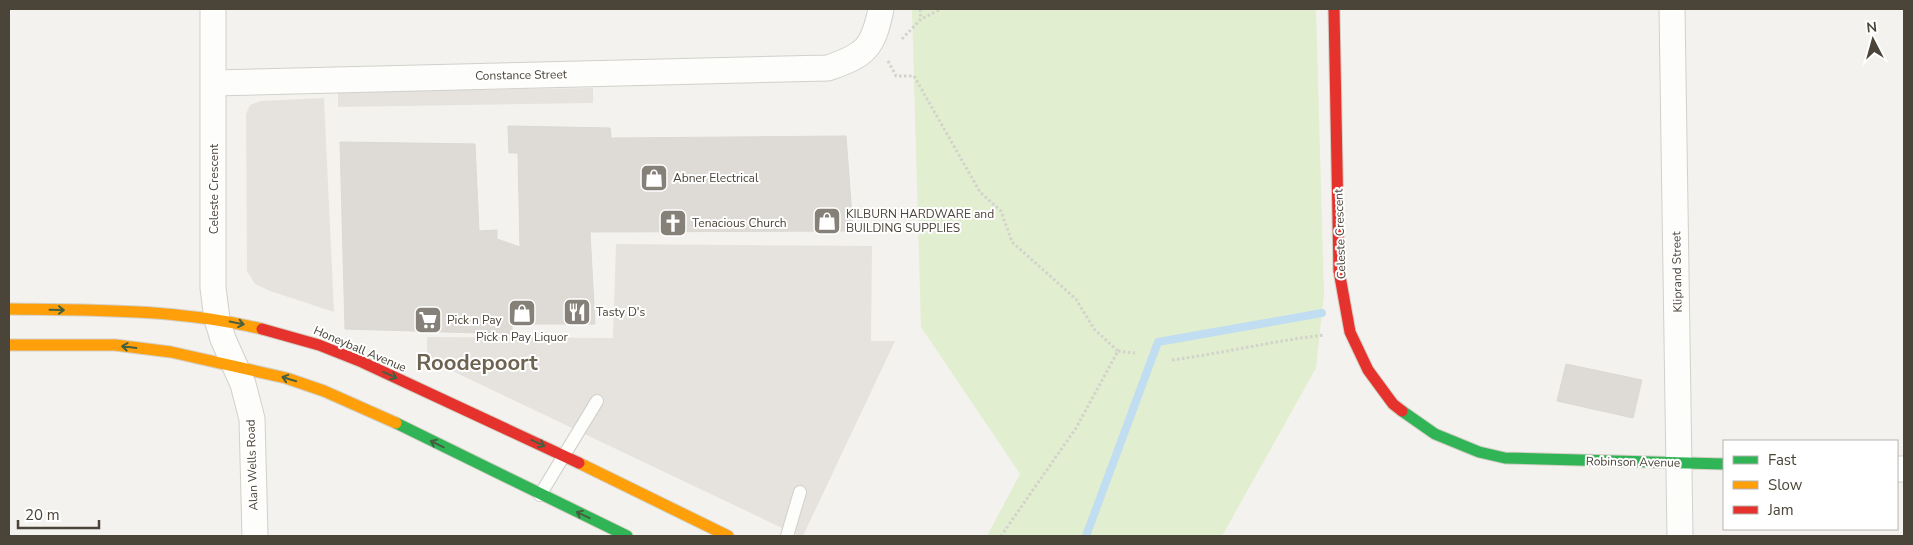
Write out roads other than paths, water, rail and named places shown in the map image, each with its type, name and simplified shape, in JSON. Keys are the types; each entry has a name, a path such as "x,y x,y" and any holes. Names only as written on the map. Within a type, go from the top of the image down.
{"street":[{"name":"Celeste Crescent","path":"213,9 213,288 217,319 227,350 235,366"},
{"name":"Constance Street","path":"214,82 828,68 854,59 870,44 881,9"},
{"name":"Celeste Crescent","path":"1334,9 1339,271 1350,332 1368,370 1393,404 1436,434 1479,452 1505,458 1542,460"},
{"name":"Kliprand Street","path":"1672,9 1680,536"},
{"name":"Honeyball Avenue","path":"9,309 126,311 217,319 276,332 352,358 564,455 728,536"},
{"path":"9,345 115,345 171,352 286,378 324,391 393,422 627,536"},
{"name":"Alan Wells Road","path":"235,366 247,398 252,419 254,536"},
{"name":"Robinson Avenue","path":"1542,460 1723,464"}],"lane":[{"path":"540,495 597,401"},
{"path":"787,536 800,492"}],"waterway":[{"path":"1086,536 1158,342 1322,313"}],"place":[{"name":"Abner Electrical","path":"654,178"},
{"name":"KILBURN HARDWARE and BUILDING SUPPLIES","path":"827,221"},
{"name":"Tenacious Church","path":"673,223"},
{"name":"Tasty D's","path":"577,312"},
{"name":"Pick n Pay Liquor","path":"522,313"},
{"name":"Pick n Pay","path":"428,320"}],"district":[{"name":"Roodepoort","path":"477,362"}]}
